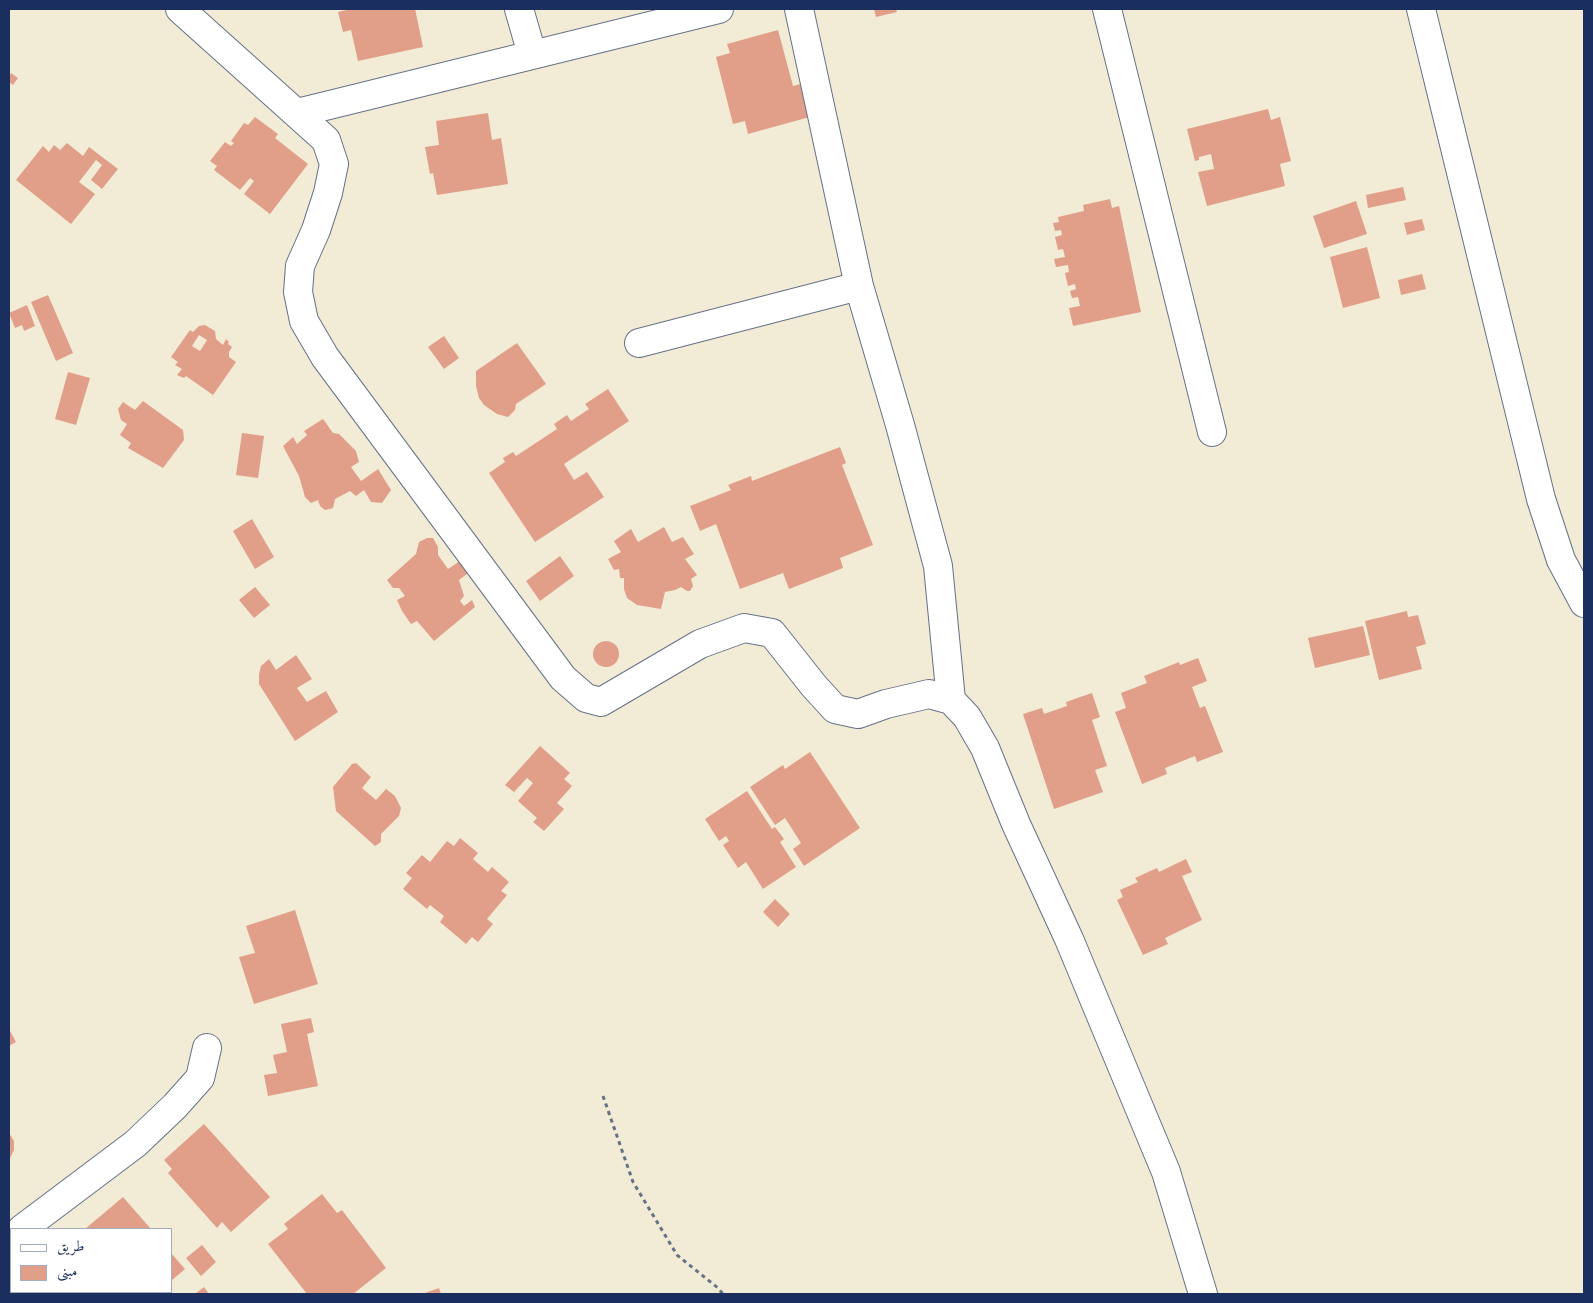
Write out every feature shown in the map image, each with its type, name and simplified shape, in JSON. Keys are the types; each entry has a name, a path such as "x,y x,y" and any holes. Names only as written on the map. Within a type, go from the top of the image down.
{"street":[{"path":"180,9 326,140 334,164 328,193 316,230 300,266 298,292 304,321 325,357 563,678 586,698 601,702 700,644 744,628 772,633 835,709 858,714 886,704 928,694 951,700 967,717 985,748 1016,824 1069,939 1166,1172 1203,1294"},
{"path":"519,9 532,54"},
{"path":"297,113 719,9"},
{"path":"799,9 859,286 900,424 938,566 951,700"},
{"path":"1107,9 1212,432"},
{"path":"1421,9 1541,499 1561,560 1584,603"},
{"path":"639,343 859,286"},
{"path":"23,1228 135,1144 175,1106 200,1078 207,1048"}],"path":[{"path":"603,1096 633,1182 677,1255 723,1294"}],"building":[{"path":"346,9 415,9 423,47 358,61 351,30 343,32 338,12"},
{"path":"874,9 896,9 897,12 876,17"},
{"path":"778,30 793,86 808,82 817,115 748,134 745,121 733,124 716,57 730,53 727,44"},
{"path":"11,73 18,78 13,85 9,82"},
{"path":"1268,109 1271,120 1280,117 1291,161 1280,164 1285,186 1207,206 1198,172 1214,169 1211,154 1199,157 1199,160 1195,161 1187,129"},
{"path":"488,113 492,140 501,138 508,184 437,195 433,173 430,174 425,147 439,145 436,121"},
{"path":"255,117 278,134 275,138 308,164 270,214 244,194 254,181 250,178 240,190 214,170 217,166 210,161 225,142 231,146 234,143 231,141 244,123 248,125"},
{"path":"67,143 83,156 89,147 118,169 102,189 91,180 102,165 96,160 79,182 95,194 71,224 16,180 43,146 49,152 54,145 60,150"},
{"path":"1403,187 1406,200 1368,208 1366,195"},
{"path":"1110,199 1112,208 1119,206 1141,312 1073,326 1069,308 1080,306 1078,297 1072,298 1070,291 1076,289 1075,284 1068,286 1065,273 1069,272 1068,265 1056,267 1054,259 1065,257 1063,249 1058,250 1055,237 1062,235 1061,230 1055,231 1053,223 1059,222 1058,217 1084,211 1083,205"},
{"path":"1356,201 1367,234 1324,248 1313,216"},
{"path":"1422,219 1425,230 1407,235 1404,223"},
{"path":"1367,247 1380,298 1343,308 1330,257"},
{"path":"1422,274 1426,289 1401,295 1398,280"},
{"path":"48,295 73,353 56,361 31,302"},
{"path":"27,305 35,326 24,331 22,325 15,328 9,313"},
{"path":"205,325 215,331 216,339 223,345 226,339 232,347 229,357 236,362 213,395 186,376 184,378 177,375 182,369 175,365 178,362 171,357 190,330 193,332 199,326","holes":["199,335 207,340 200,351 192,346"]},
{"path":"444,336 459,358 444,369 428,347"},
{"path":"517,343 546,384 516,404 515,410 508,417 497,414 484,405 479,398 476,386 476,371"},
{"path":"68,372 90,378 76,425 55,419"},
{"path":"608,389 629,421 564,464 574,480 587,472 604,497 535,542 489,473 505,462 503,458 513,452 516,456 557,429 554,424 567,415 571,421 589,409 585,404"},
{"path":"143,401 183,430 184,440 163,468 128,448 131,443 120,435 127,424 121,420 118,409 123,402 135,410"},
{"path":"323,419 333,433 339,434 356,451 359,462 351,467 361,481 378,469 391,490 382,503 371,502 364,490 356,496 350,491 335,499 333,508 325,510 320,506 318,500 311,503 305,497 299,476 283,446 293,437 297,444 307,435 304,431"},
{"path":"242,433 264,436 258,478 236,475"},
{"path":"840,447 846,463 842,465 873,545 840,558 843,568 789,589 783,573 740,589 716,524 700,531 690,506 731,490 728,485 751,476 752,481"},
{"path":"252,519 274,557 255,569 233,531"},
{"path":"664,527 672,542 683,537 694,554 685,559 697,575 691,579 693,586 690,591 681,587 665,592 661,609 637,605 627,598 624,589 624,578 620,578 619,569 614,570 608,559 621,552 614,541 631,529 638,542"},
{"path":"427,538 433,538 438,547 438,555 448,569 460,561 468,573 459,580 464,596 460,601 464,606 472,600 475,607 434,641 417,621 411,624 397,600 405,596 399,588 393,588 387,580 416,554 419,542"},
{"path":"560,556 574,576 540,601 526,581"},
{"path":"255,587 270,605 254,618 239,600"},
{"path":"1407,611 1408,617 1418,615 1426,644 1416,647 1422,669 1379,680 1365,621"},
{"path":"1363,626 1370,655 1315,668 1308,638"},
{"path":"606,641 615,645 619,654 615,663 606,667 597,663 593,654 597,645"},
{"path":"296,655 312,679 297,688 307,702 326,691 338,712 295,741 259,684 259,674 261,666 269,659 276,670"},
{"path":"1198,658 1207,681 1192,687 1200,708 1205,706 1223,752 1197,762 1195,756 1165,768 1167,774 1142,784 1115,712 1126,708 1121,693 1147,683 1144,676 1179,662 1180,665"},
{"path":"1092,693 1100,717 1092,720 1107,766 1095,770 1103,792 1054,809 1023,714 1042,708 1044,714 1067,706 1066,702"},
{"path":"540,746 570,773 564,779 572,786 557,803 564,809 544,831 533,822 537,818 518,801 533,783 527,778 514,792 505,785"},
{"path":"810,752 860,828 804,866 793,849 801,843 785,818 775,825 750,787 783,765 785,769"},
{"path":"356,763 371,777 362,788 376,800 386,789 395,796 401,808 399,816 381,834 381,842 375,846 336,811 333,787 352,764"},
{"path":"747,791 772,829 775,827 784,839 780,842 796,867 763,889 746,862 738,868 723,845 729,841 726,836 719,841 705,819"},
{"path":"460,838 478,853 473,859 488,872 492,867 509,882 501,891 507,895 487,919 493,924 478,942 472,937 466,944 440,922 444,916 430,905 427,909 403,889 412,878 406,873 422,855 430,862 447,841 454,846"},
{"path":"1186,859 1192,872 1182,876 1202,920 1165,938 1168,944 1143,955 1117,900 1123,897 1120,890 1138,882 1135,878 1157,868 1159,872"},
{"path":"775,899 790,914 778,927 763,912"},
{"path":"295,910 318,984 254,1004 239,957 255,953 246,926"},
{"path":"311,1018 314,1032 307,1034 318,1086 268,1096 264,1075 277,1073 273,1055 287,1052 281,1024"},
{"path":"9,1029 16,1042 9,1046"},
{"path":"204,1124 270,1197 231,1232 222,1222 217,1228 168,1173 172,1169 164,1160"},
{"path":"9,1133 14,1141 14,1150 9,1160"},
{"path":"322,1194 337,1213 342,1210 386,1268 353,1294 307,1294 268,1244 288,1229 284,1224"},
{"path":"123,1197 150,1228 86,1228"},
{"path":"202,1245 216,1262 201,1276 186,1258"},
{"path":"172,1254 185,1269 172,1280"},
{"path":"204,1287 209,1294 195,1294"},
{"path":"439,1288 441,1294 422,1294"},
{"path":"39,1293 40,1294 17,1294"},
{"path":"136,1293 157,1293 156,1294"}]}
